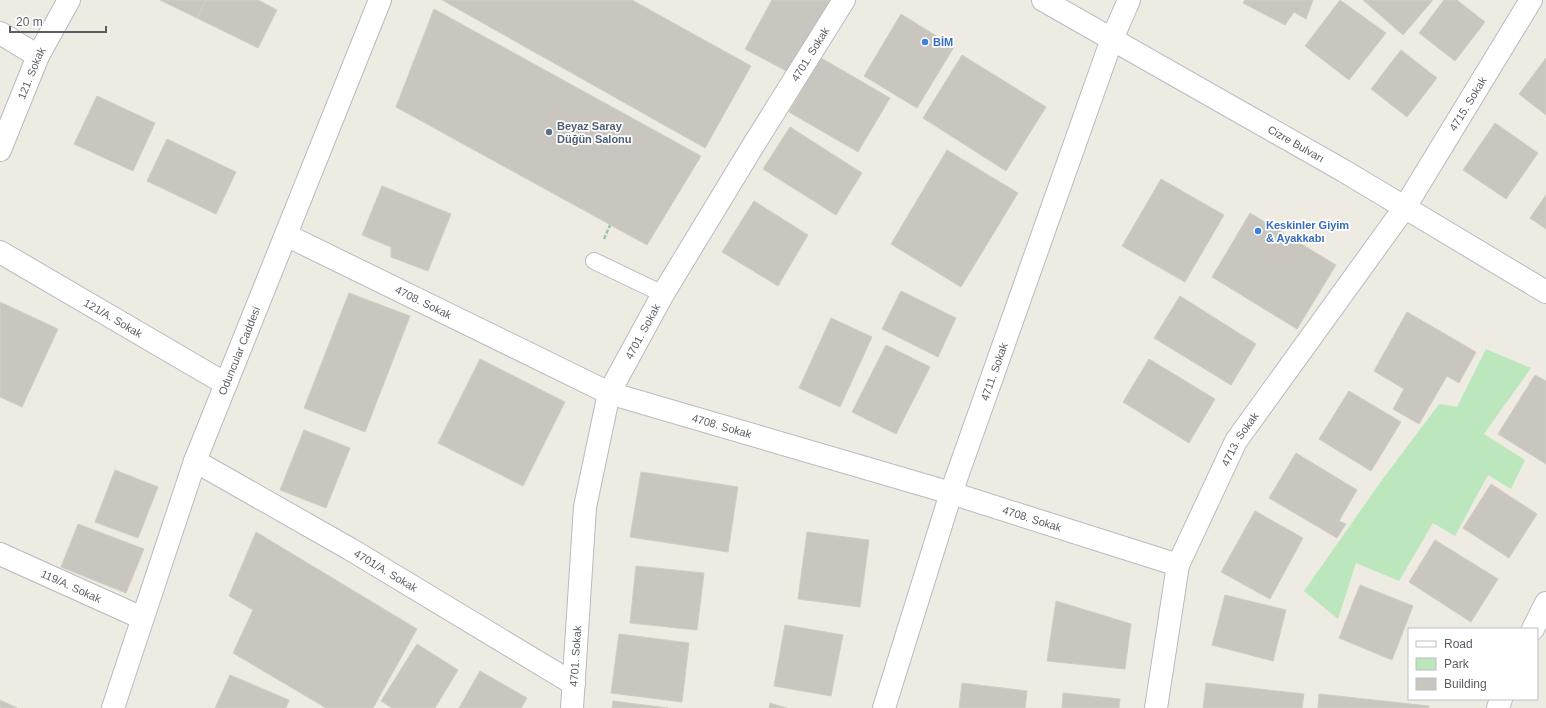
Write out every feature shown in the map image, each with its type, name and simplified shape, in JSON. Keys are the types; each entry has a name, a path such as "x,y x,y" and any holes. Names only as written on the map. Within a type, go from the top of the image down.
{"street":[{"name":"121. Sokak","path":"0,150 38,56 69,0"},
{"name":"Oduncular Caddesi","path":"113,708 195,461 380,0"},
{"name":"4701. Sokak","path":"572,708 585,507 609,393 662,294 844,0"},
{"name":"Cizre Bulvarı","path":"1043,0 1330,163 1546,292"},
{"name":"4711. Sokak","path":"884,708 951,493 1112,39 1129,0"},
{"name":"4715. Sokak","path":"1405,207 1531,0"},
{"path":"0,33 38,56"},
{"name":"4713. Sokak","path":"1156,708 1178,566 1236,441 1405,207"},
{"name":"4708. Sokak","path":"286,235 609,393 951,493 1178,566"},
{"name":"121/A. Sokak","path":"0,252 226,384"},
{"name":"4701/A. Sokak","path":"195,461 350,549 574,684"},
{"name":"119/A. Sokak","path":"0,554 142,618"},
{"path":"1534,628 1546,603"}],"lane":[{"path":"594,261 662,294"}],"green space":[{"path":"1486,349 1531,368 1484,434 1525,460 1511,489 1488,475 1455,536 1433,523 1399,581 1356,563 1338,619 1304,591 1382,480 1439,404 1457,407"}],"building":[{"path":"160,0 206,0 197,18"},
{"path":"206,0 258,0 277,10 258,48 197,18"},
{"path":"442,0 632,0 751,66 705,148"},
{"path":"772,0 830,0 790,73 745,49"},
{"path":"1245,0 1313,0 1306,19 1294,12 1285,25 1243,3"},
{"path":"1340,0 1386,33 1349,80 1305,46"},
{"path":"1363,0 1433,0 1403,35"},
{"path":"1444,0 1457,0 1485,22 1455,61 1419,33"},
{"name":"Beyaz Saray Düğün Salonu","path":"434,9 701,156 647,245 396,107"},
{"path":"901,14 954,47 917,108 864,76"},
{"path":"1401,50 1437,78 1407,117 1371,89"},
{"path":"962,55 1046,107 1006,171 923,118"},
{"path":"821,58 890,98 858,152 789,112"},
{"path":"1546,58 1546,115 1519,94"},
{"path":"97,96 155,123 133,171 74,144"},
{"path":"1495,123 1538,153 1506,199 1463,170"},
{"path":"790,127 862,173 836,215 763,169"},
{"path":"167,139 236,172 216,214 147,181"},
{"path":"947,150 1018,193 961,287 891,244"},
{"path":"1161,179 1224,215 1185,282 1122,246"},
{"path":"382,186 451,214 428,271 391,257 391,247 362,235"},
{"path":"1546,195 1546,229 1530,218"},
{"path":"754,201 808,235 778,286 722,252"},
{"path":"1250,213 1336,265 1297,329 1212,277"},
{"path":"901,291 956,318 938,357 882,329"},
{"path":"349,293 410,316 365,432 304,408"},
{"path":"1180,296 1256,344 1231,385 1154,338"},
{"path":"0,302 58,329 22,407 0,397"},
{"path":"1407,312 1476,352 1459,383 1447,376 1419,424 1393,409 1404,389 1374,371"},
{"path":"831,318 872,337 840,407 799,388"},
{"path":"886,345 930,367 896,434 852,412"},
{"path":"480,359 565,402 523,486 438,443"},
{"path":"1149,359 1215,399 1189,443 1123,402"},
{"path":"1535,375 1546,381 1546,464 1498,434"},
{"path":"1349,391 1401,422 1371,471 1319,439"},
{"path":"304,430 350,448 326,508 280,490"},
{"path":"1296,453 1357,490 1339,521 1346,524 1337,538 1269,498"},
{"path":"115,470 158,487 138,538 95,522"},
{"path":"641,472 738,487 728,552 630,537"},
{"path":"1491,484 1537,514 1509,558 1463,528"},
{"path":"1255,511 1303,538 1270,599 1221,572"},
{"path":"78,524 144,549 126,593 61,567"},
{"path":"256,532 417,629 373,708 326,708 233,653 253,610 229,596"},
{"path":"807,532 869,540 860,607 798,599"},
{"path":"1435,540 1498,579 1471,622 1409,582"},
{"path":"636,566 704,573 697,630 630,623"},
{"path":"1360,585 1413,606 1392,660 1339,638"},
{"path":"1225,595 1286,610 1273,661 1212,645"},
{"path":"1056,601 1131,624 1125,669 1047,661"},
{"path":"785,625 843,635 831,696 774,686"},
{"path":"619,634 689,643 682,702 611,693"},
{"path":"417,644 458,670 435,708 392,708 381,701"},
{"path":"480,671 527,698 521,708 459,708"},
{"path":"230,675 289,700 286,708 215,708"},
{"path":"962,683 1027,691 1025,708 959,708"},
{"path":"1206,683 1304,694 1302,708 1203,708"},
{"path":"1063,693 1120,699 1119,708 1062,708"},
{"path":"1319,694 1429,706 1429,708 1318,708"},
{"path":"0,700 17,708 0,708"},
{"path":"613,701 668,708 612,708"},
{"path":"770,703 787,708 769,708"}],"place":[{"name":"BİM","path":"925,42"},
{"name":"Beyaz Saray Düğün Salonu","path":"549,132"},
{"name":"Keskinler Giyim & Ayakkabı","path":"1258,231"}]}
